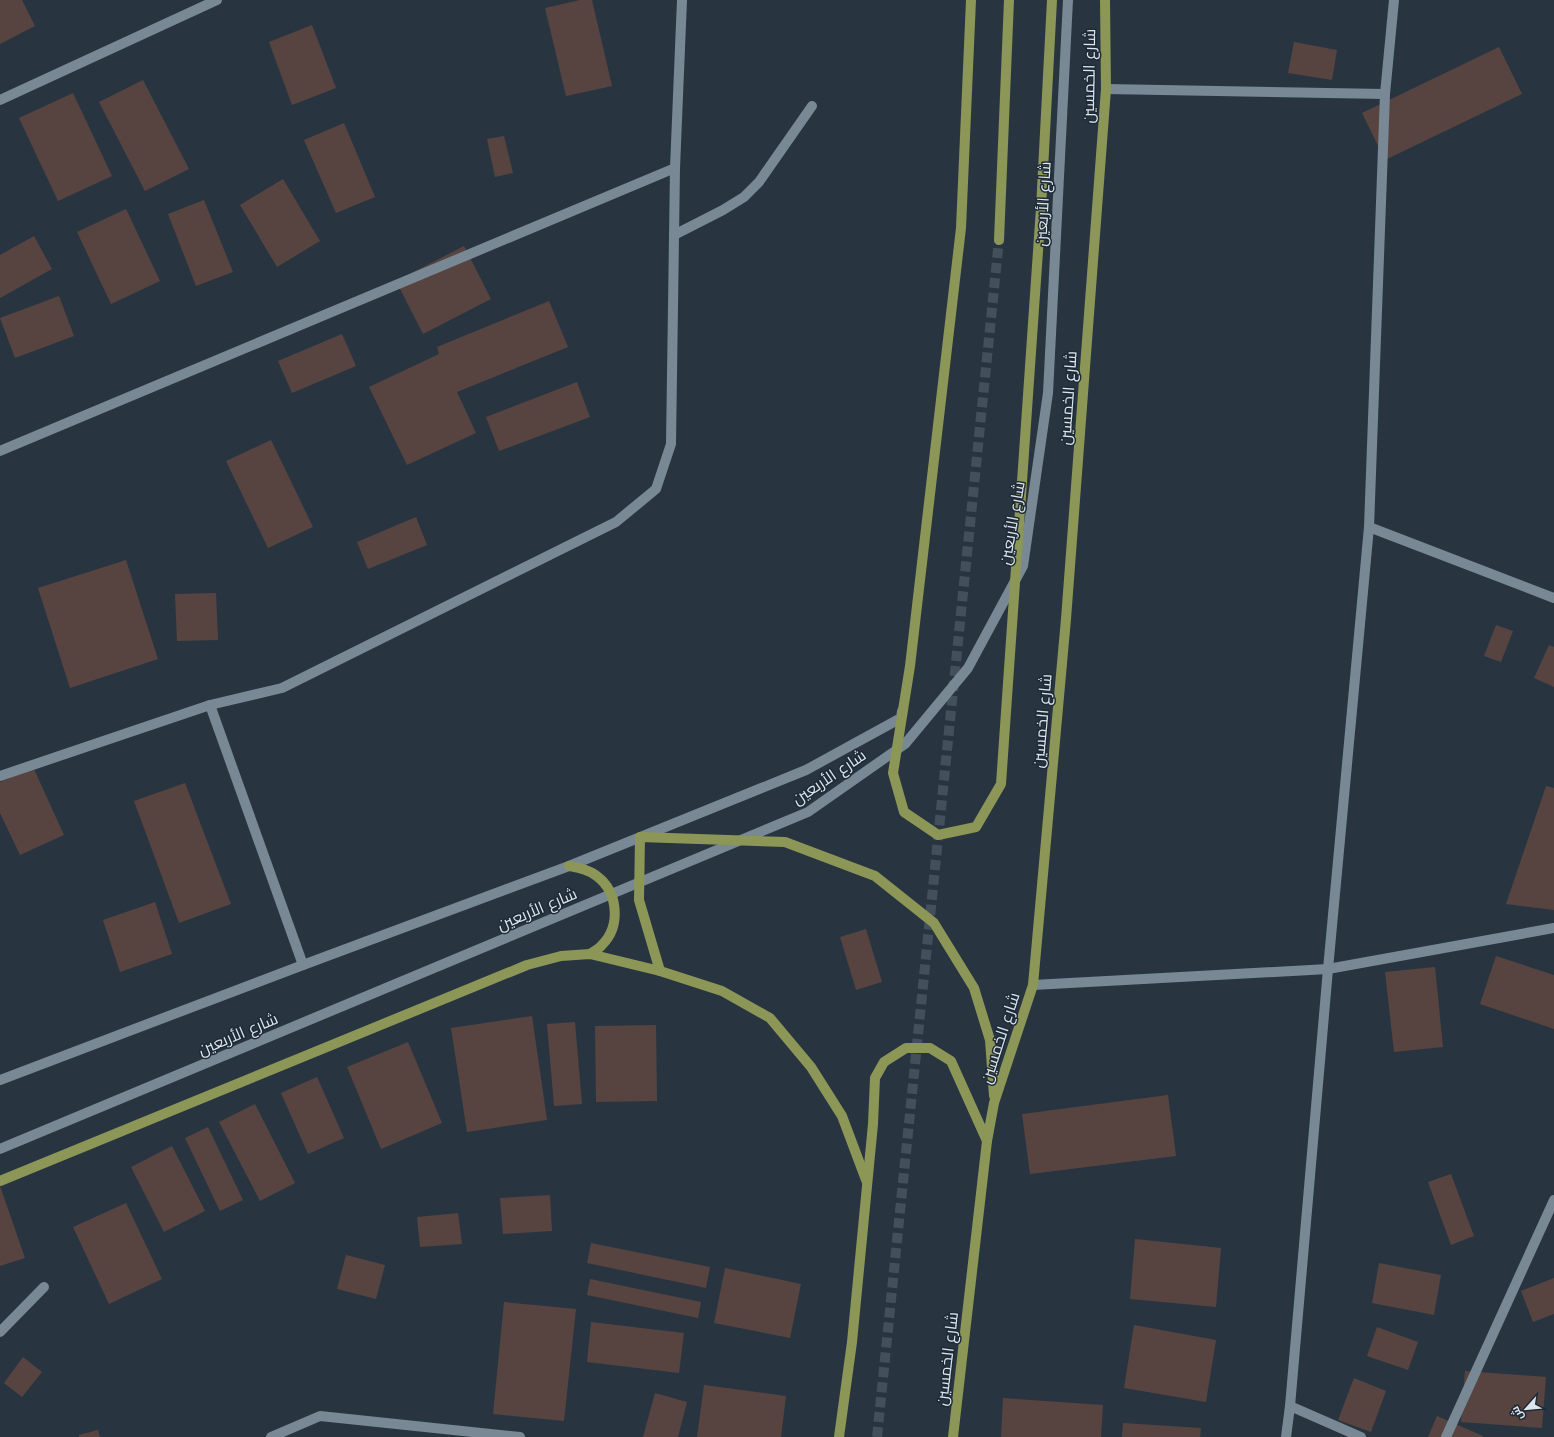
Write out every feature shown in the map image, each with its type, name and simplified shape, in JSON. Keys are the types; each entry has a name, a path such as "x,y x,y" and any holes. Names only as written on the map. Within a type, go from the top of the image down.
{"main road":[{"path":"970,0 961,228 910,666 893,773 904,812 938,835 976,827 1001,784 1042,208 1052,0"},
{"path":"999,240 1009,0"},
{"name":"شارع الخمسين","path":"953,1437 987,1141 994,1103 1032,985 1066,619 1106,89 1105,0"},
{"path":"660,971 639,900 640,837 785,842 874,876 934,922 974,988 990,1040 994,1103"},
{"path":"569,866 584,869 598,876 608,888 614,902 615,917 611,932 602,945 590,954"},
{"path":"0,1181 527,966 561,956 590,954 660,971 722,991 770,1018 811,1067 842,1116 866,1180"},
{"path":"840,1437 852,1342 866,1180 873,1124 875,1078 884,1062 906,1048 930,1048 951,1061 987,1141"}],"street":[{"path":"0,100 217,0"},
{"path":"0,776 210,705 282,688 616,522 656,489 671,444 675,168 682,0"},
{"name":"شارع الأربعين","path":"0,1150 808,812 905,744 968,668 1023,566 1048,393 1068,0"},
{"path":"1286,1437 1369,527 1385,94 1394,0"},
{"path":"1106,89 1385,94"},
{"path":"674,235 723,210 744,197 759,182 812,106"},
{"path":"0,451 675,168"},
{"path":"1369,527 1554,598"},
{"name":"شارع الأربعين","path":"0,1080 569,866 806,770 901,718 910,666"},
{"path":"210,705 303,965"},
{"path":"1032,985 1328,968 1554,928"},
{"path":"1446,1437 1554,1200"},
{"path":"0,1332 44,1287"},
{"path":"1290,1406 1361,1437"},
{"path":"271,1437 320,1416 520,1437"}],"building":[{"path":"0,0 22,0 35,26 0,44"},
{"path":"580,0 592,0 612,86 566,96 545,8"},
{"path":"312,25 336,88 292,105 269,42"},
{"path":"1294,42 1337,50 1332,80 1288,73"},
{"path":"1499,47 1522,94 1385,160 1362,113"},
{"path":"143,80 189,169 145,191 99,102"},
{"path":"73,93 112,176 58,201 19,118"},
{"path":"344,123 375,197 336,213 304,140"},
{"path":"504,136 513,173 495,177 487,139"},
{"path":"283,179 320,241 277,267 240,205"},
{"path":"204,200 233,272 196,286 168,214"},
{"path":"126,209 160,281 111,304 77,232"},
{"path":"34,236 52,269 0,298 0,255"},
{"path":"464,246 491,299 423,334 396,281"},
{"path":"59,296 74,336 15,358 0,318"},
{"path":"549,301 568,347 457,392 476,433 407,465 369,387 439,354 437,347"},
{"path":"342,334 356,366 292,393 278,361"},
{"path":"577,382 590,417 499,451 486,417"},
{"path":"271,440 313,527 268,548 226,461"},
{"path":"416,517 427,545 368,569 357,542"},
{"path":"126,560 158,659 70,688 38,588"},
{"path":"216,593 218,640 177,641 175,594"},
{"path":"1496,625 1513,631 1501,662 1484,656"},
{"path":"1549,645 1554,647 1554,687 1534,678"},
{"path":"33,767 64,835 20,855 0,813 0,782"},
{"path":"185,783 231,904 179,923 134,801"},
{"path":"1546,786 1554,788 1554,910 1506,904"},
{"path":"155,902 172,954 120,972 103,920"},
{"path":"866,929 882,982 856,990 840,937"},
{"path":"1496,956 1554,975 1554,1029 1480,1004"},
{"path":"1435,967 1443,1047 1394,1052 1385,972"},
{"path":"532,1016 547,1120 467,1132 451,1028"},
{"path":"575,1022 582,1104 554,1106 547,1024"},
{"path":"656,1025 657,1101 596,1102 595,1026"},
{"path":"408,1042 442,1123 381,1149 347,1067"},
{"path":"317,1077 344,1138 308,1154 281,1093"},
{"path":"1168,1095 1176,1156 1030,1174 1022,1114"},
{"path":"255,1104 295,1183 260,1201 219,1122"},
{"path":"208,1127 243,1200 220,1211 185,1138"},
{"path":"172,1146 205,1211 164,1232 131,1167"},
{"path":"1451,1174 1474,1236 1451,1245 1428,1182"},
{"path":"0,1186 25,1258 0,1266"},
{"path":"550,1195 552,1231 503,1234 500,1198"},
{"path":"126,1203 162,1279 109,1304 73,1227"},
{"path":"458,1213 462,1244 420,1247 417,1217"},
{"path":"1135,1239 1221,1248 1216,1307 1130,1299"},
{"path":"591,1243 710,1267 706,1288 587,1263"},
{"path":"346,1255 385,1265 376,1299 337,1289"},
{"path":"1379,1263 1441,1275 1434,1315 1372,1303"},
{"path":"725,1268 801,1284 790,1338 714,1323"},
{"path":"1554,1278 1554,1314 1533,1322 1521,1291"},
{"path":"590,1279 701,1302 698,1318 587,1295"},
{"path":"504,1302 576,1309 564,1421 493,1414"},
{"path":"591,1322 684,1333 679,1373 587,1362"},
{"path":"1134,1325 1216,1340 1206,1402 1124,1388"},
{"path":"1377,1327 1418,1342 1408,1370 1367,1356"},
{"path":"23,1357 42,1372 22,1397 4,1383"},
{"path":"1465,1371 1546,1377 1542,1428 1461,1422"},
{"path":"1354,1378 1386,1391 1371,1432 1338,1420"},
{"path":"704,1385 786,1396 781,1437 697,1437"},
{"path":"655,1393 687,1402 678,1437 643,1437"},
{"path":"1003,1398 1103,1405 1101,1437 1001,1437"},
{"path":"1437,1416 1483,1436 1428,1437"},
{"path":"1123,1423 1201,1428 1200,1437 1122,1437"},
{"path":"98,1430 100,1437 79,1437 79,1435"}],"tunnel":[{"path":"877,1437 999,240"}]}
